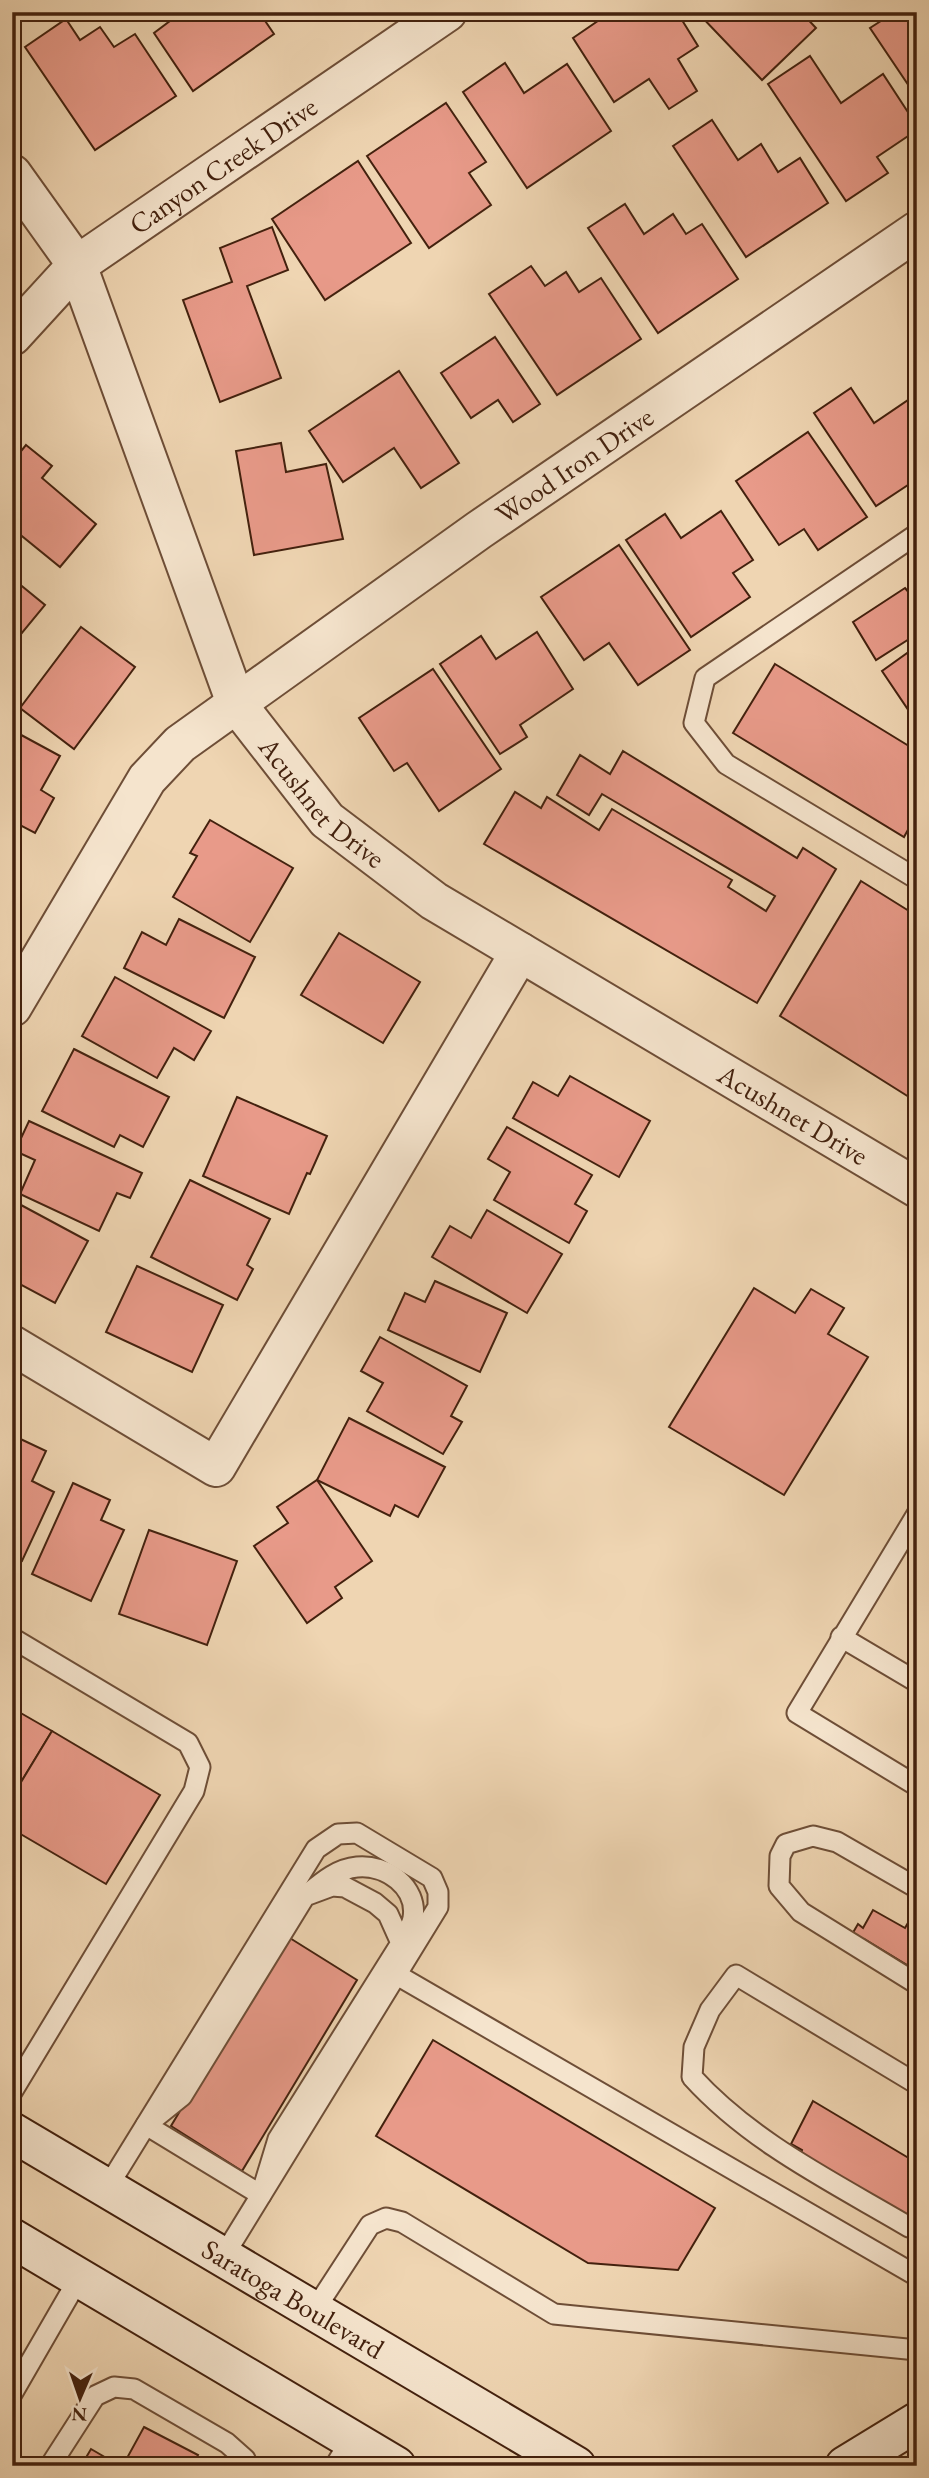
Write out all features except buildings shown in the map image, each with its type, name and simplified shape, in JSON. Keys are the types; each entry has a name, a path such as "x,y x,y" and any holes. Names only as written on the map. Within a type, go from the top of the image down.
{"street":[{"name":"Canyon Creek Drive","path":"12,336 77,265 447,12"},
{"name":"Acushnet Drive","path":"12,174 77,265 236,703 327,820 434,901 917,1188"},
{"name":"Wood Iron Drive","path":"12,1007 147,779 180,744 479,530 917,231"},
{"path":"12,1345 216,1467 520,952"},
{"name":"Saratoga Boulevard","path":"12,2133 576,2466"},
{"path":"12,2238 79,2278 344,2452 396,2466"},
{"path":"845,2466 917,2422"}],"lane":[{"path":"917,534 705,678 694,723 726,764 917,879"},
{"path":"917,1514 797,1713 917,1786"},
{"path":"841,1637 917,1682"},
{"path":"12,1638 188,1743 200,1767 194,1791 12,2092"},
{"path":"107,2188 316,1849 338,1834 357,1833 432,1878 438,1892 438,1908 223,2258"},
{"path":"917,1888 837,1842 813,1836 786,1844 780,1856 779,1886 801,1912 917,1984"},
{"path":"145,2125 182,2096 305,1896 332,1874 358,1867 380,1870 405,1884 411,1899 413,1919 401,1943 278,2139 261,2195"},
{"path":"305,1896 332,1886 345,1887 375,1903 388,1914 401,1943"},
{"path":"397,1975 917,2276"},
{"path":"917,2084 736,1975 710,2010 694,2047 692,2077 716,2103 772,2147 909,2227 917,2229"},
{"path":"145,2125 261,2195"},
{"path":"314,2311 370,2225 386,2218 402,2222 554,2314 917,2350"},
{"path":"12,2394 79,2278"},
{"path":"50,2466 95,2396 114,2387 134,2389 227,2443 245,2459 248,2466"}]}
